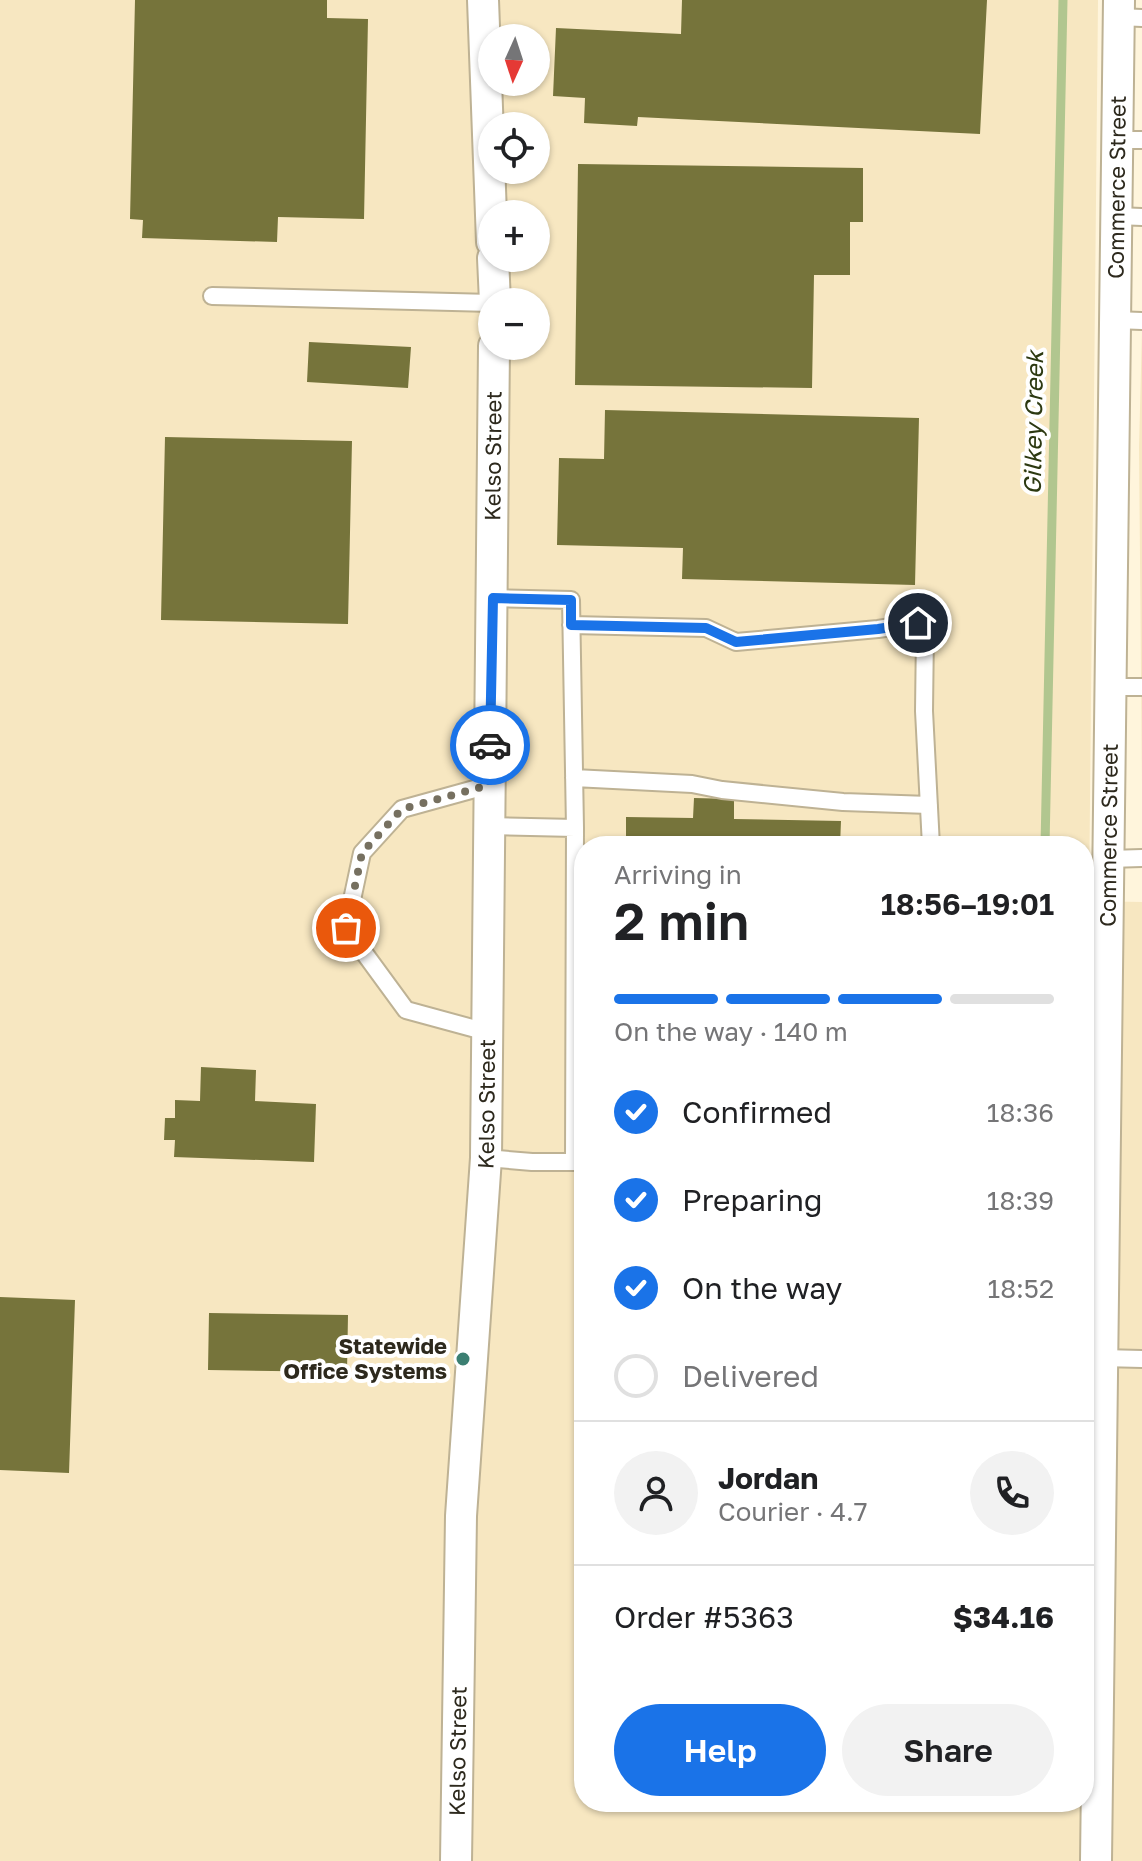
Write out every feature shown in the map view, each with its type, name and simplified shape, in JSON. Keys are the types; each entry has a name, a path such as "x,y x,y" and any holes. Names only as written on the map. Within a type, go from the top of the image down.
{"street":[{"path":"483,0 490,200"},
{"name":"Commerce Street","path":"1096,1861 1111,687 1129,320 1127,12"},
{"name":"Kelso Street","path":"456,1861 461,1516 486,1158 494,360"}],"lane":[{"path":"212,296 478,303"},
{"path":"493,598 571,600 575,836"},
{"path":"571,625 706,628 736,642 918,623 925,631 924,711 931,836"},
{"path":"1111,687 1142,687"},
{"path":"574,778 692,784 722,790 843,802 929,805"},
{"path":"487,1032 406,1010 346,928 362,853 402,809 489,785"},
{"path":"488,826 575,828"},
{"path":"1109,859 1142,858"},
{"path":"486,1158 574,1161"},
{"path":"1102,1358 1142,1359"}],"shaded area":[{"path":"0,0 1098,0 1090,836 574,836 574,1812 1094,1812 1094,901 1142,902 1142,1861 0,1861"},
{"path":"1142,331 1142,784 1139,447"}],"building":[{"path":"135,0 327,0 327,18 368,19 364,219 278,217 277,242 142,238 143,220 130,219"},
{"path":"682,0 987,0 980,134 638,117 637,126 584,123 585,98 553,96 556,28 681,34"},
{"path":"578,164 863,168 863,222 850,222 850,275 814,275 812,388 575,385"},
{"path":"309,342 411,347 408,388 307,382"},
{"path":"605,410 919,418 915,585 682,579 683,548 557,545 559,458 604,459"},
{"path":"165,437 352,441 348,624 161,620"},
{"path":"694,798 734,799 734,819 841,821 840,836 626,836 626,817 693,818"},
{"path":"201,1067 256,1070 255,1101 316,1104 314,1162 174,1157 175,1140 164,1140 165,1118 175,1118 175,1100 200,1101"},
{"path":"0,1297 75,1300 69,1473 0,1470"},
{"path":"209,1313 348,1315 347,1372 208,1370"}],"waterway":[{"name":"Gilkey Creek","path":"1045,836 1063,0"}],"way so far":[{"path":"346,928 362,853 402,809 489,785 490,745"}],"place":[{"name":"Statewide Office Systems","path":"463,1359"}],"route":[{"path":"490,745 493,598 571,600 571,625 706,628 736,642 918,623"}]}
